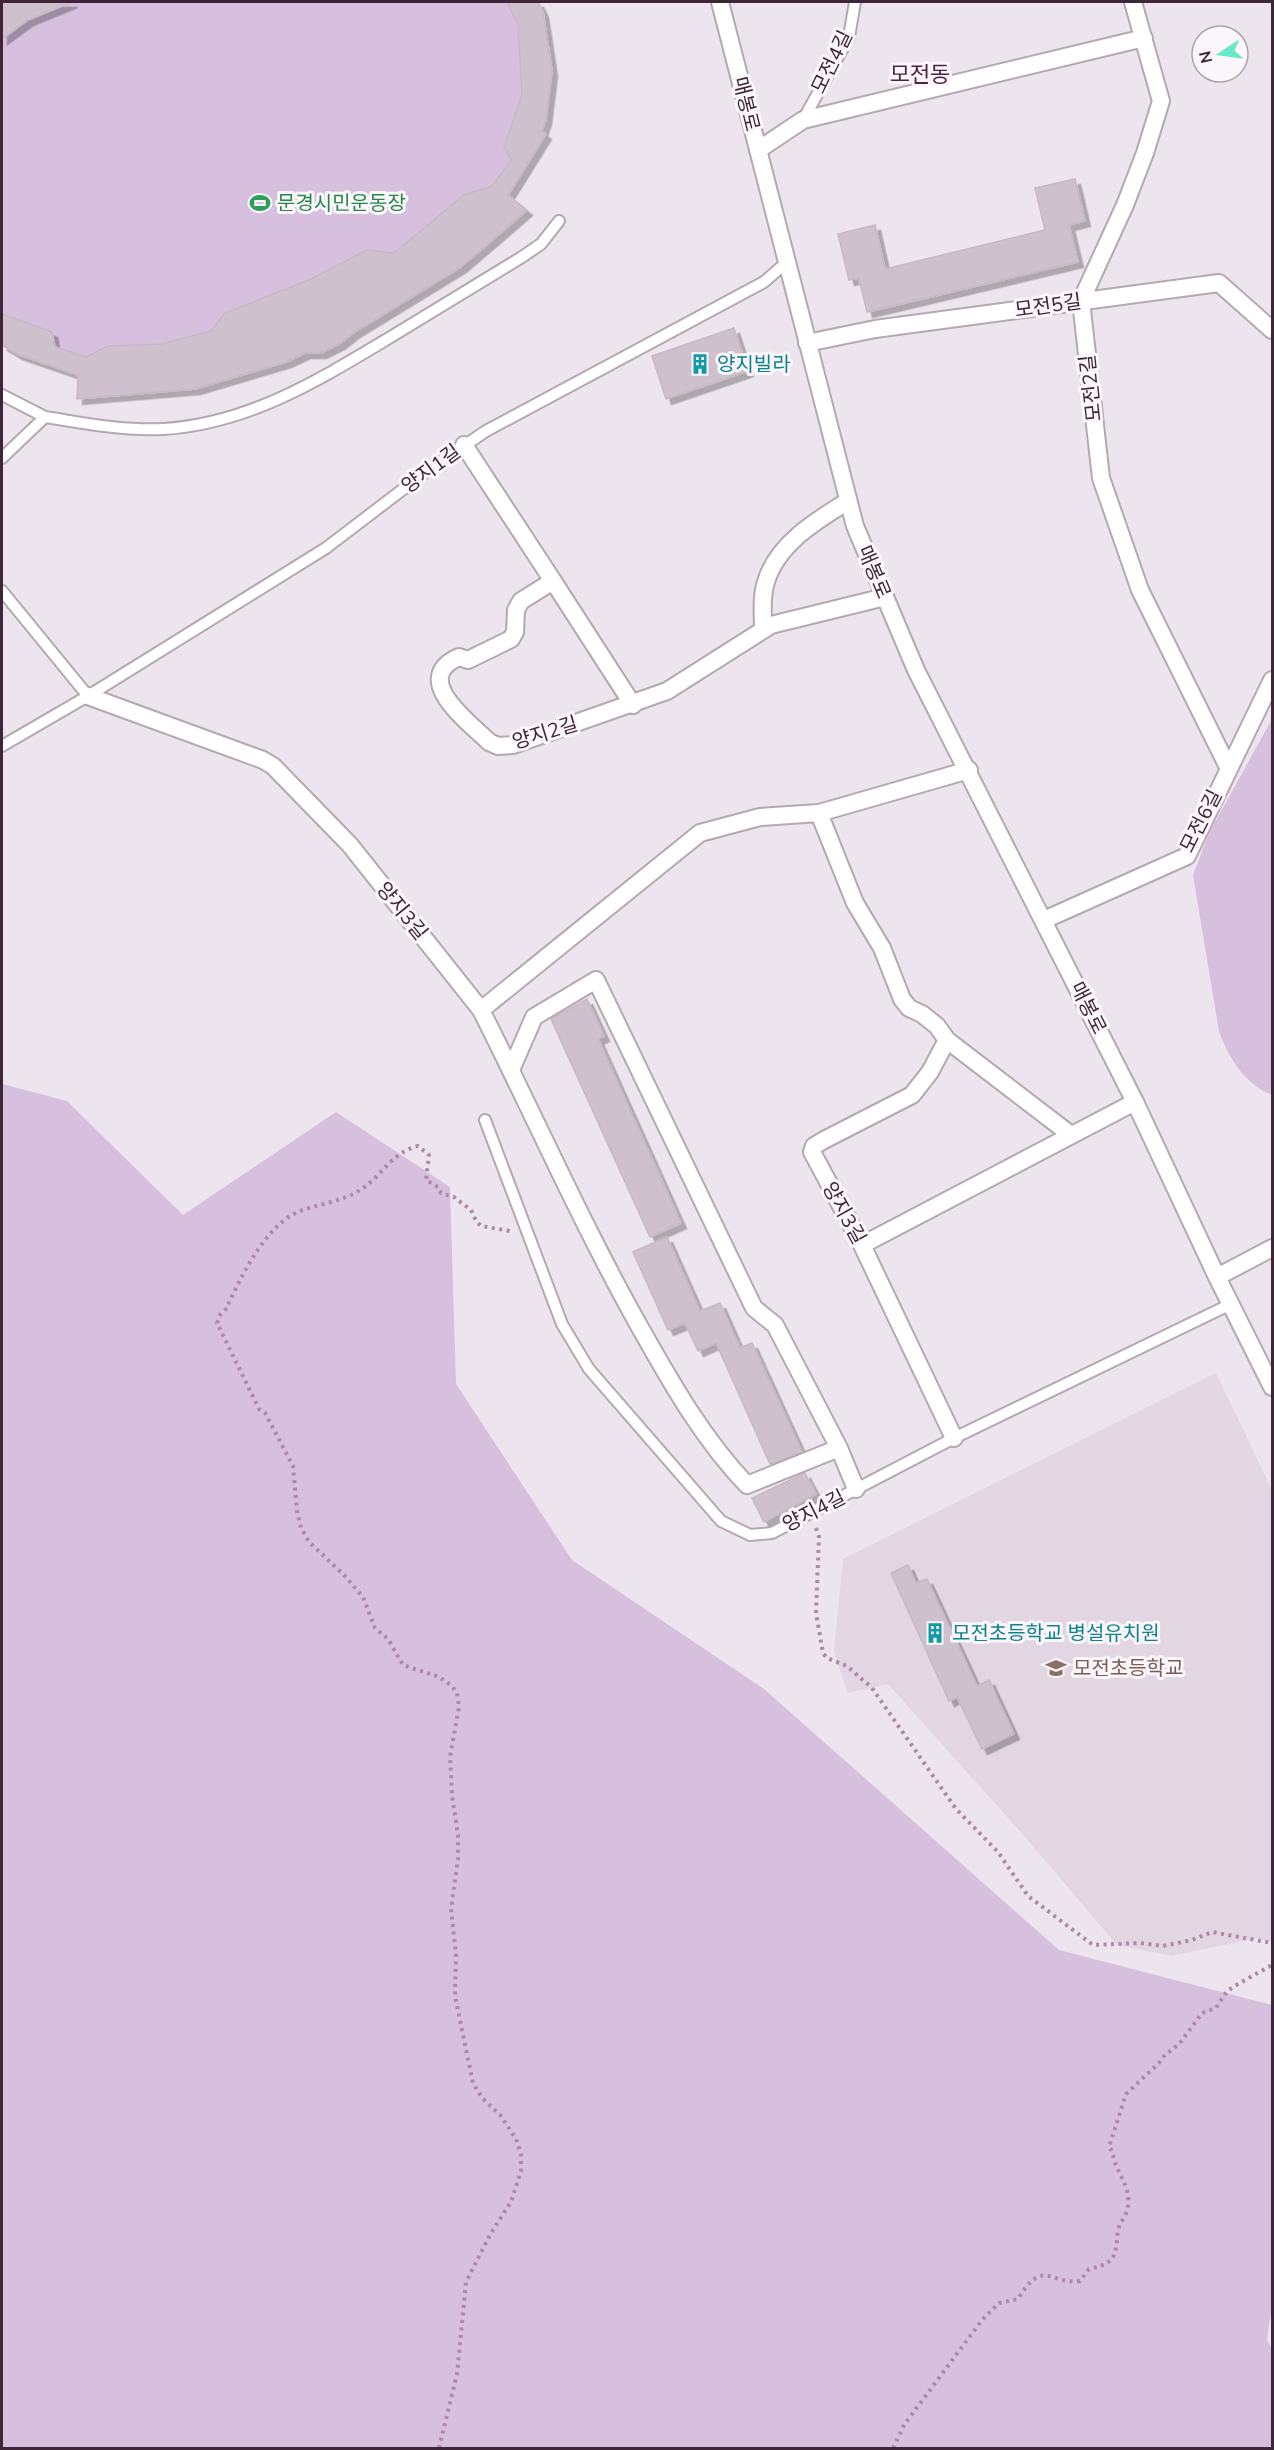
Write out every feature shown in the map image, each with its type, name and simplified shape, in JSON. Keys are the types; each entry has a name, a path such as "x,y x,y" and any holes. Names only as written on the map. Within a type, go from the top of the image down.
{"street":[{"name":"매봉로","path":"720,2 855,526 916,670 969,770 1135,1102 1217,1277 1272,1387"},
{"name":"모전2길","path":"1134,2 1161,101 1145,153 1081,301 1101,478 1140,590 1228,767"},
{"path":"758,150 803,120 1144,38"},
{"name":"모전5길","path":"807,343 875,329 1219,283 1272,330"},
{"path":"464,445 633,705"},
{"path":"763,629 765,583 780,556 811,525 849,501"},
{"name":"양지2길","path":"553,581 521,601 516,610 515,632 511,639 468,660 459,657 452,660 444,667 440,678 441,690 446,700 489,742 498,746 513,745 633,705 667,691 771,625 885,597"},
{"name":"모전6길","path":"1044,920 1187,856 1272,680"},
{"name":"양지3길","path":"88,696 263,760 273,766 350,845 481,1010 601,1259 676,1390 723,1459 747,1485 839,1448"},
{"path":"481,1010 700,833 760,817 819,813 969,770"},
{"path":"819,813 855,903 882,948 902,999 909,1008 922,1014 937,1026 947,1040 1071,1135"},
{"path":"511,1070 534,1017 596,980 754,1308 775,1325 839,1448 856,1489"},
{"name":"양지3길","path":"947,1040 930,1072 912,1095 814,1146 812,1152 862,1245 954,1438"},
{"path":"862,1245 1135,1102"},
{"path":"1217,1277 1272,1248"}],"lane":[{"name":"모전4길","path":"803,120 849,37 855,2"},
{"path":"2,395 45,417 134,429 165,429 212,421 262,408 336,369 522,257 541,244 560,221"},
{"name":"양지1길","path":"2,746 88,696 326,548 427,471 486,430 764,282 787,262"},
{"path":"2,458 45,417"},
{"path":"3,594 88,696"},
{"name":"양지4길","path":"485,1120 562,1324 589,1369 721,1521 750,1535 772,1533 954,1438 1231,1304"}],"path":[{"path":"439,2448 457,2374 466,2282 491,2233 512,2202 521,2170 521,2154 516,2139 501,2116 482,2098 473,2083 455,1996 456,1954 451,1909 458,1860 458,1835 452,1795 450,1757 459,1707 457,1693 452,1686 439,1677 403,1665 388,1639 375,1628 363,1597 344,1575 309,1542 301,1527 297,1510 293,1466 259,1408 217,1323 249,1261 284,1220 297,1212 358,1191 370,1183 403,1150 418,1146 429,1155 426,1179 438,1187 441,1193 454,1197 471,1210 481,1226 505,1228 530,1240"},
{"path":"798,1519 815,1525 819,1537 816,1613 823,1653 827,1658 848,1666 872,1688 956,1809 998,1852 1028,1896 1093,1945 1140,1943 1163,1946 1192,1940 1212,1932 1272,1943"},
{"path":"893,2448 904,2425 950,2360 982,2320 999,2303 1018,2300 1025,2288 1042,2275 1050,2274 1072,2282 1080,2281 1089,2269 1102,2266 1114,2258 1119,2227 1126,2213 1129,2198 1125,2181 1109,2147 1126,2094 1180,2043 1202,2013 1216,2008 1227,1991 1272,1965"}],"shaded area":[{"name":"문경시민운동장","path":"2,2 538,2 548,42 550,85 548,104 538,140 508,195 527,210 461,267 321,353 305,353 286,362 195,389 77,399 77,375 17,354 2,345"},
{"path":"1272,719 1272,1095 1254,1084 1239,1069 1219,1031 1193,875 1209,833"},
{"path":"2,1084 67,1101 183,1215 336,1112 450,1187 456,1384 572,1560 764,1689 1059,1950 1272,2005 1272,2305 1267,2339 1272,2351 1272,2448 2,2448"},
{"name":"모전초등학교","path":"1216,1373 1272,1490 1272,1941 1257,1938 1172,1956 1117,1945 1026,1838 888,1684 848,1693 834,1652 843,1559"}],"building":[{"path":"2,2 72,2 28,20 2,39"},
{"path":"507,2 538,2 543,12 552,71 546,119 542,131 546,134 508,195 527,210 461,267 321,353 305,353 286,362 195,389 77,399 78,375 17,354 2,345 2,314 52,332 55,347 86,357 108,346 162,344 211,331 225,313 309,280 367,250 394,253 464,195 492,186 511,160 504,147 522,95 518,25"},
{"path":"1075,179 1085,221 1069,225 1078,262 867,312 859,278 849,280 838,234 875,225 885,269 1045,230 1035,188"},
{"name":"양지빌라","path":"734,328 748,371 666,399 652,356"},
{"path":"587,999 604,1036 598,1039 681,1223 650,1237 551,1019"},
{"path":"667,1237 700,1311 720,1303 740,1348 752,1343 802,1452 770,1464 716,1343 698,1351 685,1323 668,1330 633,1252"},
{"path":"805,1473 816,1494 764,1522 752,1498"},
{"name":"모전초등학교 병설유치원","path":"908,1565 916,1583 927,1579 977,1686 989,1680 1014,1734 982,1749 957,1697 949,1701 891,1573"}],"place":[{"name":"문경시민운동장","path":"260,203"},
{"name":"양지빌라","path":"700,364"},
{"name":"모전초등학교 병설유치원","path":"935,1633"},
{"name":"모전초등학교","path":"1056,1668"}],"district":[{"name":"모전동","path":"920,75"}]}
